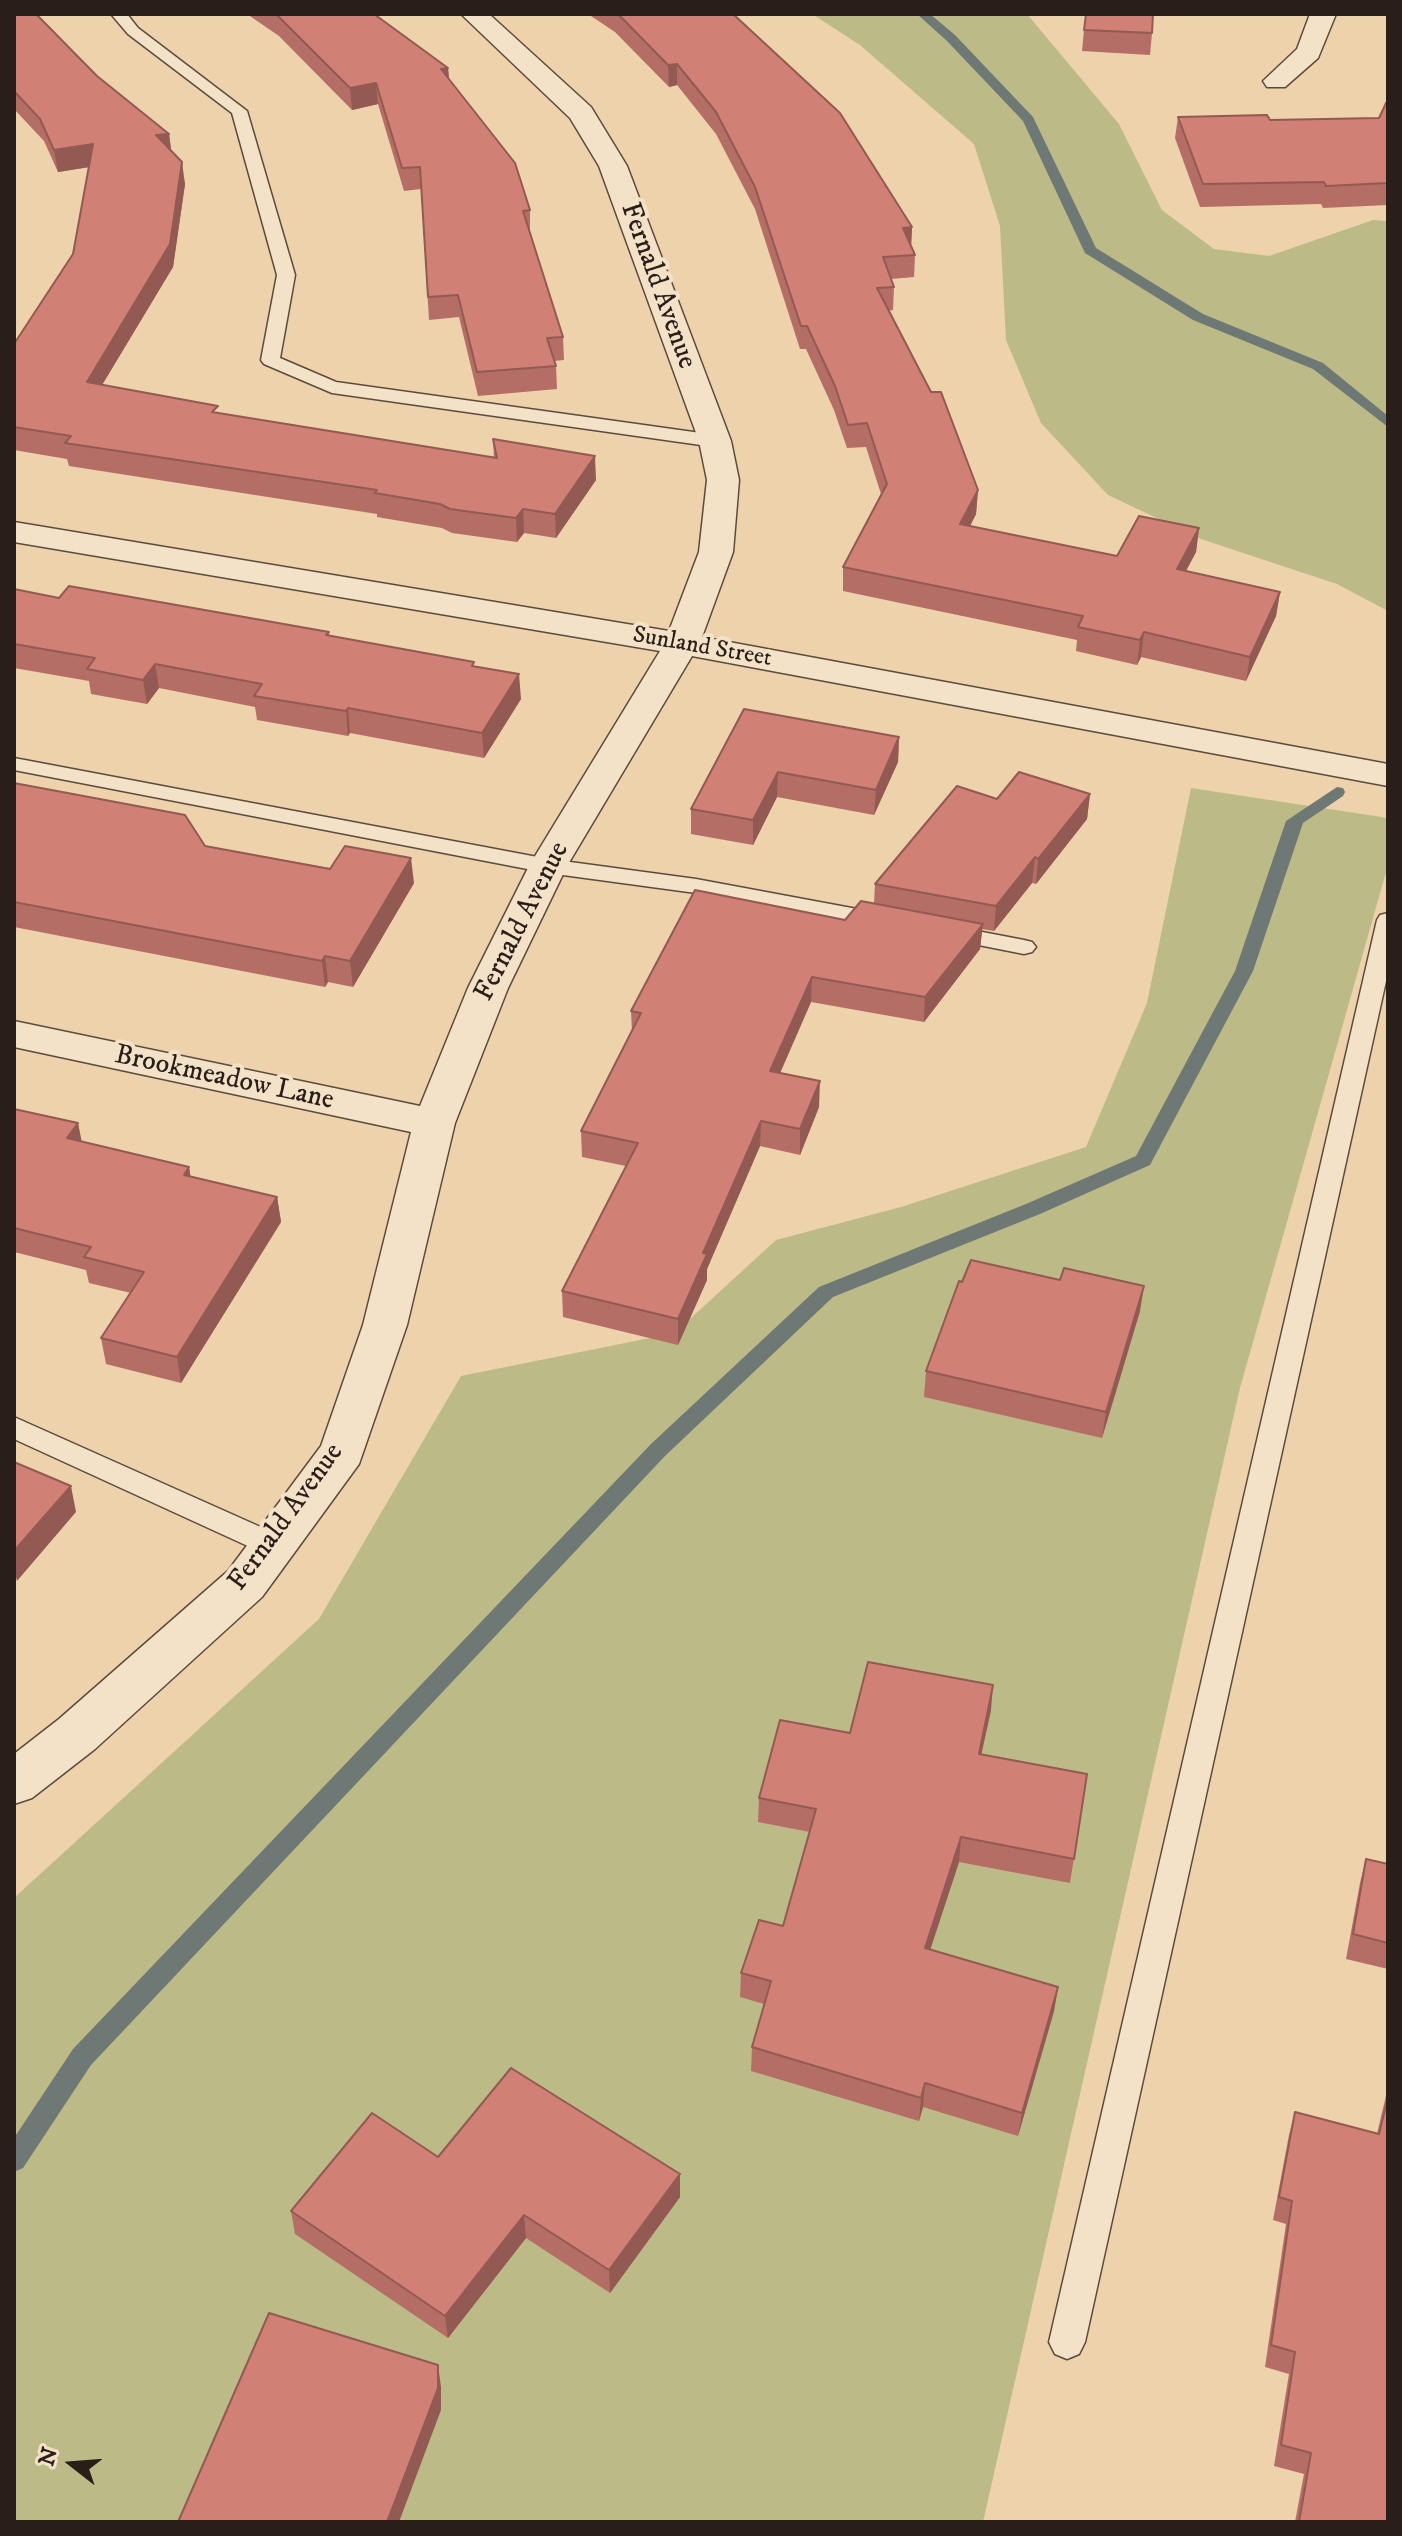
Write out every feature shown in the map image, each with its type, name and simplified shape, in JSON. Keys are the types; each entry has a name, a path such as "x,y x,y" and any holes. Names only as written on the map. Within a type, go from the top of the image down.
{"street":[{"name":"Fernald Avenue","path":"14,1783 77,1734 245,1584 342,1452 385,1325 434,1123 488,988 548,866 682,644 716,552 723,480 715,441 613,166 581,113 474,14"},
{"path":"1276,81 1309,52 1323,14"},
{"name":"Sunland Street","path":"14,532 682,644 1388,775"},
{"name":"Brookmeadow Lane","path":"14,1034 434,1123"}],"lane":[{"path":"119,14 133,31 239,111 286,275 270,360 332,387 715,441"},
{"path":"14,764 548,866 696,886 899,924"},
{"path":"1067,2342 1388,920"},
{"path":"930,929 1024,947"},
{"path":"14,1427 273,1545"}],"shaded area":[{"path":"812,14 1027,14 1119,124 1162,210 1214,249 1269,256 1373,220 1388,221 1388,611 1337,584 1201,539 1108,495 1041,423 1006,340 1000,226 974,144 860,45"},
{"path":"1191,788 1388,818 1388,865 1240,1388 983,2522 14,2522 14,1898 319,1619 461,1376 650,1338 691,1318 776,1240 901,1207 1086,1147 1147,1003"}],"building":[{"path":"14,14 36,14 97,76 169,134 156,135 182,162 170,244 87,382 218,406 212,412 497,458 493,439 595,456 555,514 523,509 516,518 450,509 440,504 375,493 377,490 65,443 71,436 14,427 14,344 73,254 93,144 54,150 40,119 14,91"},
{"path":"276,14 374,14 448,68 441,69 515,163 530,210 523,211 563,337 547,338 556,366 477,372 458,295 428,297 420,167 402,168 376,83 350,88"},
{"path":"618,14 733,14 840,113 912,227 903,228 915,255 883,257 894,287 877,288 931,392 941,392 978,490 960,524 1117,556 1139,516 1199,528 1177,569 1280,592 1250,657 1144,632 1140,640 1078,627 1083,616 843,567 887,484 867,423 848,425 835,386 807,326 801,326 755,187 716,112 677,64 668,65"},
{"path":"1086,14 1153,14 1152,33 1084,30"},
{"path":"1388,99 1388,183 1326,186 1324,182 1203,184 1178,117 1267,115 1270,120 1379,118"},
{"path":"69,586 329,632 326,635 474,662 472,666 519,674 482,733 348,708 346,711 254,696 262,684 155,664 143,680 87,669 95,658 14,644 14,589 59,598"},
{"path":"744,709 899,737 876,790 778,772 753,820 691,809"},
{"path":"1019,772 1090,794 996,906 875,884 957,786 997,799"},
{"path":"14,783 185,815 205,846 330,869 345,846 411,858 350,961 325,956 322,961 14,902"},
{"path":"695,890 845,920 861,901 983,924 925,997 812,977 770,1071 820,1081 800,1129 761,1121 703,1253 707,1254 678,1319 562,1291 638,1143 581,1131 641,1013 631,1011"},
{"path":"14,1109 78,1123 67,1138 189,1167 184,1175 277,1197 177,1357 101,1338 144,1272 84,1257 91,1247 14,1228"},
{"path":"971,1260 1060,1280 1064,1268 1144,1286 1106,1412 926,1371 959,1281 962,1282"},
{"path":"14,1462 71,1486 14,1551"},
{"path":"868,1662 993,1685 979,1754 1087,1774 1074,1859 961,1837 925,1948 1058,1987 1022,2113 925,2083 921,2098 752,2047 771,1981 741,1973 759,1920 783,1926 816,1809 759,1798 780,1720 850,1733"},
{"path":"1366,1859 1388,1864 1388,1943 1353,1934"},
{"path":"511,2068 680,2174 609,2270 524,2215 445,2316 291,2211 372,2113 438,2157"},
{"path":"1388,2097 1388,2522 1299,2522 1311,2453 1281,2445 1295,2352 1271,2345 1292,2201 1279,2197 1295,2112 1379,2134"},
{"path":"269,2313 438,2365 438,2388 387,2522 178,2522"}],"waterway":[{"path":"923,14 951,38 1029,120 1090,250 1198,317 1318,366 1388,423"},
{"path":"14,2160 82,2057 658,1450 826,1292 1033,1209 1143,1160 1244,971 1295,821 1337,792"}]}
